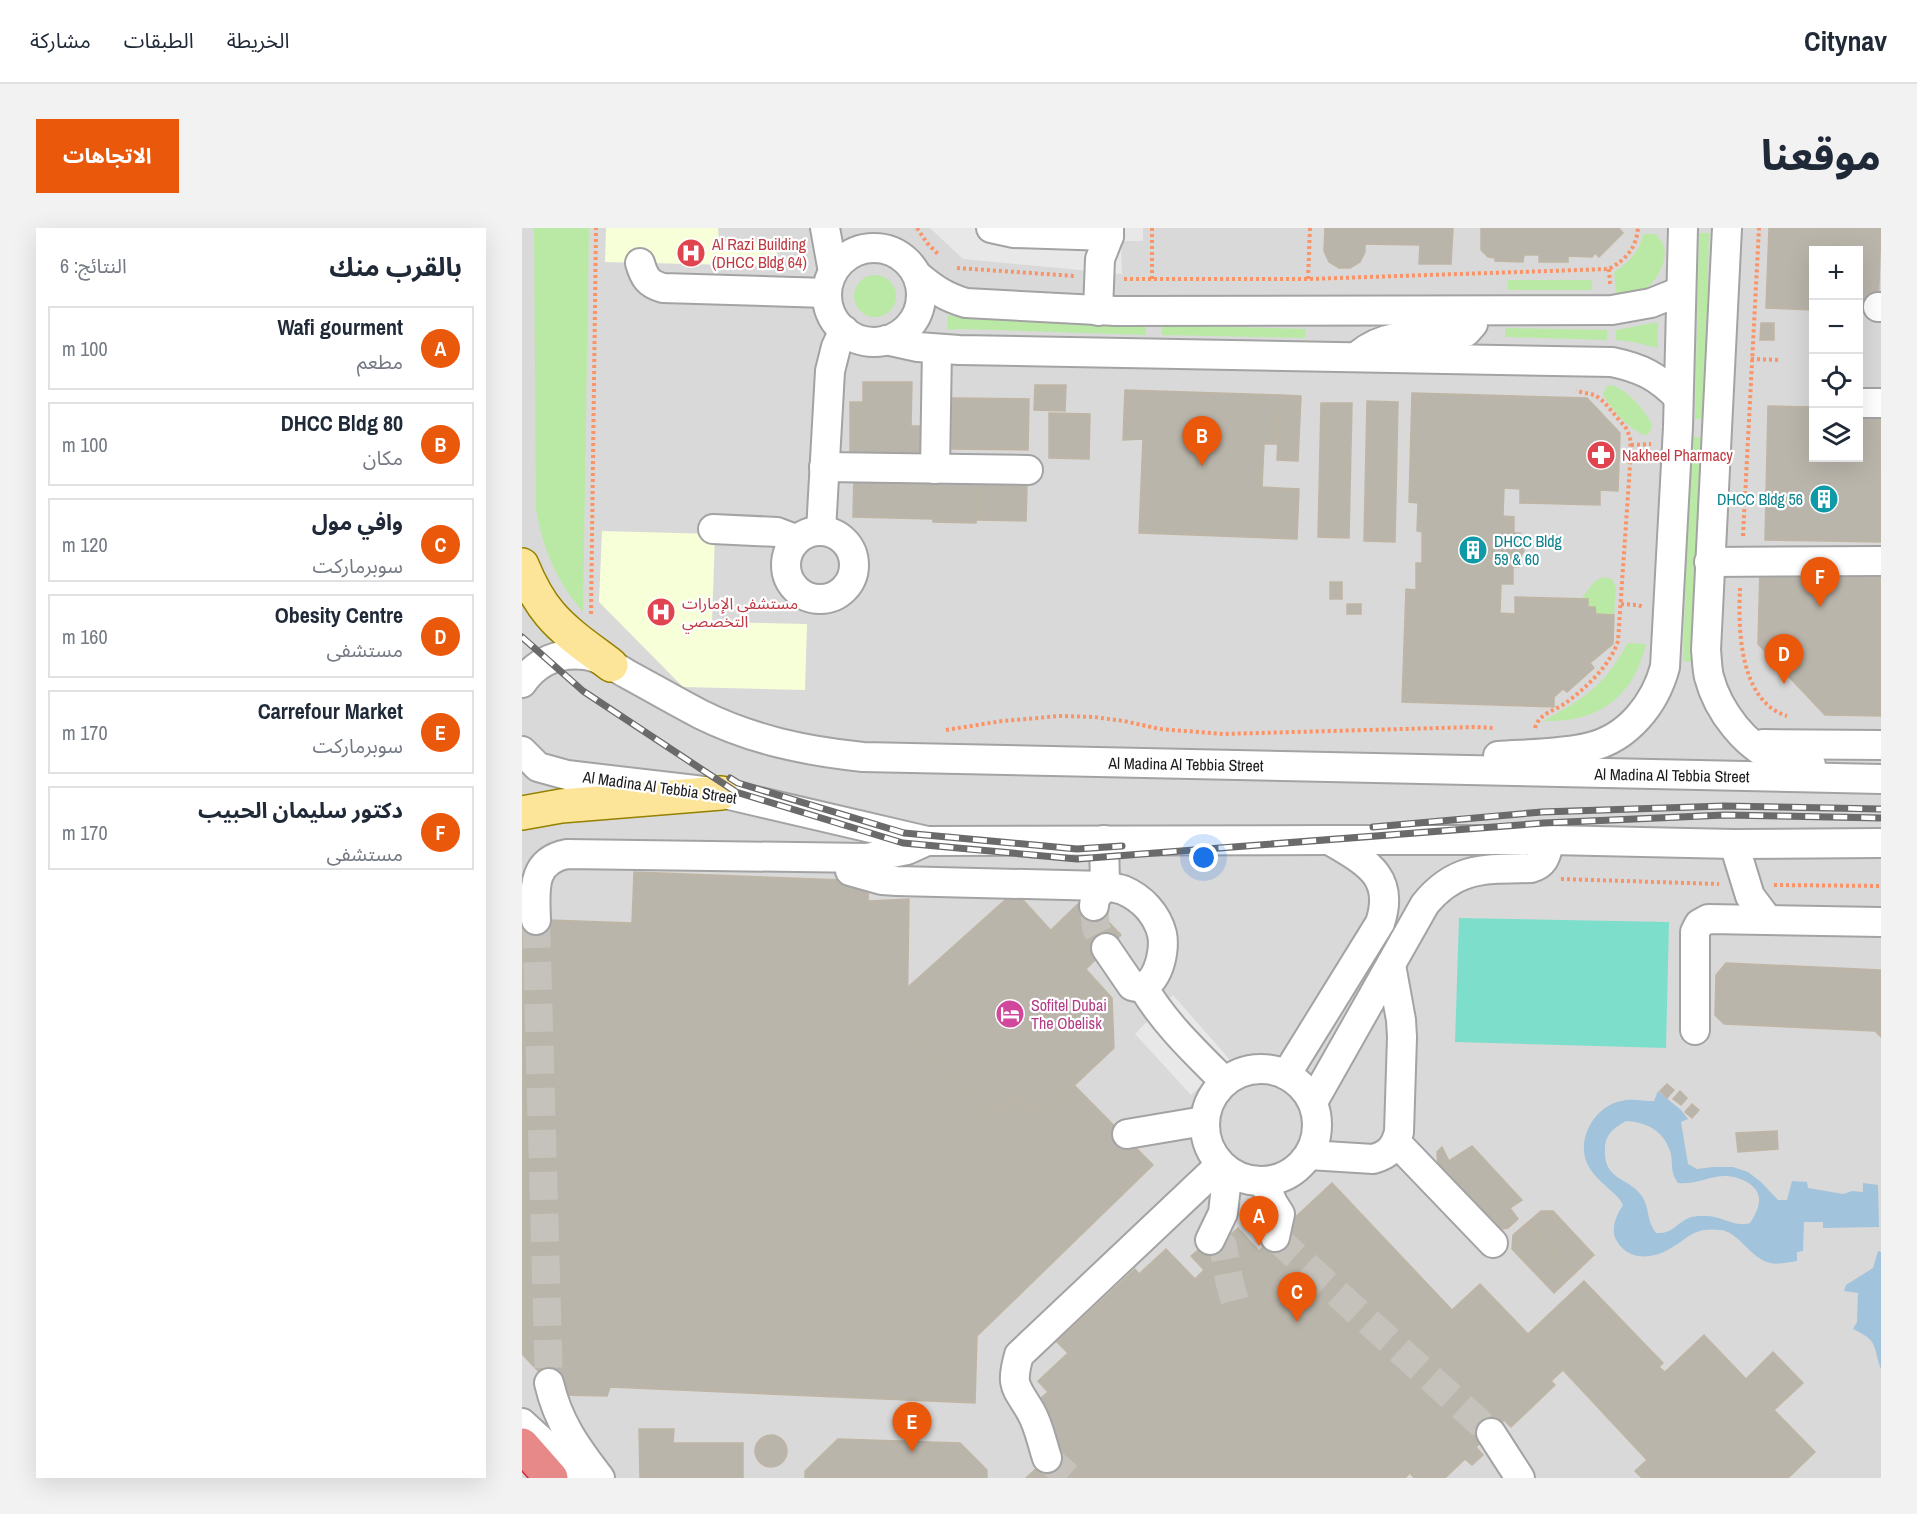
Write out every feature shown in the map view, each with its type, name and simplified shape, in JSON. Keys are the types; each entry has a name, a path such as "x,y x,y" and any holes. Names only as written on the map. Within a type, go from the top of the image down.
{"highway":[{"path":"522,1445 551,1478"}],"main road":[{"path":"522,565 534,591 549,613 569,633 611,664"},
{"path":"522,813 561,806 721,793"}],"street":[{"path":"825,228 831,314 844,330 863,340 875,342 886,340 898,335 909,326 920,302 921,288 916,275 907,261 886,240 880,249 866,249 853,253 841,261 830,282"},
{"path":"991,228 1014,233 1109,235 1115,260 1107,311"},
{"path":"1429,770 1457,759 1589,747 1608,741 1624,731 1651,703 1660,686 1665,667 1678,397 1683,228"},
{"path":"1727,228 1709,562 1706,650 1709,677 1719,703 1729,718 1754,744 1777,759 1790,763 1832,767 1852,778"},
{"path":"645,263 662,274 673,276 830,282"},
{"path":"916,275 937,292 966,303 1107,311 1612,310 1651,303 1681,291"},
{"path":"1357,357 1368,347 1385,340 1466,332 1473,324 1473,319 1466,311"},
{"path":"821,531 830,370 836,347 844,330"},
{"path":"886,340 937,349 1612,362 1649,373 1664,383 1678,397"},
{"path":"935,469 937,349"},
{"path":"824,467 1028,470"},
{"path":"721,540 777,532 790,537 791,547"},
{"path":"811,532 831,532 840,537 848,544 852,553 854,573 850,582 834,596 825,598 815,598 796,589 787,572 786,561 791,547 802,536 811,532"},
{"path":"1709,562 1873,554"},
{"name":"Al Madina Al Tebbia Street","path":"522,683 532,669 557,656 586,655 611,664 699,713 735,730 779,744 863,757 1881,779"},
{"path":"1754,744 1881,745"},
{"name":"Al Madina Al Tebbia Street","path":"522,752 538,767 567,775 721,793 927,841 1550,840 1734,844 1881,843"},
{"path":"1099,896 1104,840"},
{"path":"1286,1075 1380,923 1384,911 1385,898 1377,874 1369,865 1329,840"},
{"path":"1313,1102 1425,904 1445,884 1471,871 1538,866 1544,861 1550,840"},
{"path":"536,920 535,892 538,875 555,857 567,855 867,858 907,850 927,841"},
{"path":"1734,844 1750,896 1768,920"},
{"path":"850,871 882,880 1099,896 1122,889 1140,900 1150,910 1158,923 1162,936 1161,957 1149,984 1143,987 1132,986 1106,948"},
{"path":"1695,1030 1695,932 1699,924 1708,919 1717,918 1881,922"},
{"path":"1309,1155 1372,1159 1391,1150 1396,1142 1399,1132 1402,1037 1400,1011 1391,965"},
{"path":"1143,987 1173,1029 1225,1082"},
{"path":"1254,1069 1270,1070 1286,1075 1306,1091 1313,1102 1317,1120 1316,1138 1309,1155 1298,1169 1282,1178 1264,1182 1246,1180 1225,1169 1211,1152 1205,1130 1208,1107 1214,1093 1225,1082 1239,1074 1254,1069"},
{"path":"1133,1141 1205,1130"},
{"path":"1396,1142 1493,1243"},
{"path":"1210,1240 1223,1214 1225,1169"},
{"path":"1047,1458 1032,1413 1018,1394 1013,1374 1018,1355 1225,1169"},
{"path":"1264,1182 1280,1214 1275,1236"},
{"path":"549,1383 566,1430 600,1478"},
{"path":"522,1423 556,1454 577,1478"},
{"path":"1491,1433 1520,1478"}],"path":[{"path":"591,618 596,228"},
{"path":"1310,228 1308,279 1609,269 1624,260 1634,246 1638,228"},
{"path":"1759,228 1739,632 1747,668 1755,689 1766,703 1781,714 1789,716"},
{"path":"1752,359 1781,360"},
{"path":"1594,395 1598,388"},
{"path":"1545,729 1534,730 1540,717 1569,701 1600,671 1615,652 1621,604 1630,437 1626,428 1604,402 1594,395 1568,390"},
{"path":"1630,445 1654,444"},
{"path":"1621,604 1638,605 1646,609"},
{"path":"936,731 1034,717 1060,716 1094,717 1160,729 1223,734 1475,727 1499,729"},
{"path":"1554,878 1881,886"}],"shaded area":[{"path":"522,228 1881,228 1881,1478 522,1478"},
{"name":"Al Razi Building (DHCC Bldg 64)","path":"606,228 718,228 719,241 777,243 777,266 605,262"},
{"path":"930,228 1143,228 1143,241 1121,241 1122,274 963,259"},
{"name":"مستشفى الإمارات التخصصي","path":"602,531 715,534 712,622 807,624 805,690 683,687 599,602"},
{"path":"1459,918 1669,922 1666,1048 1455,1042"},
{"path":"1173,995 1230,1060 1191,1095 1135,1034"},
{"path":"1658,1091 1681,1110 1688,1119 1681,1122 1688,1164 1697,1169 1733,1167 1748,1172 1778,1200 1787,1200 1792,1181 1807,1182 1808,1188 1843,1194 1852,1191 1863,1192 1863,1183 1878,1185 1879,1227 1823,1228 1823,1222 1804,1222 1803,1251 1797,1252 1797,1261 1780,1264 1763,1260 1734,1236 1721,1230 1697,1232 1664,1252 1650,1256 1629,1253 1618,1243 1614,1234 1616,1219 1623,1205 1589,1167 1585,1157 1585,1136 1595,1117 1611,1104 1629,1100 1654,1101","holes":["1626,1121 1653,1128 1663,1138 1670,1151 1673,1171 1678,1183 1725,1176 1742,1180 1753,1186 1759,1196 1759,1202 1750,1223 1738,1224 1710,1216 1696,1216 1684,1220 1666,1232 1656,1233 1643,1198 1638,1191 1608,1168 1606,1160 1605,1144 1608,1135"]},
{"path":"1878,1251 1881,1252 1881,1369 1874,1345 1868,1337 1853,1329 1857,1322 1858,1293 1844,1291 1846,1285 1873,1268"}],"green space":[{"path":"534,228 589,228 583,612 565,588 552,564 542,538 536,509"},
{"path":"1699,233 1709,233 1704,419 1695,419"},
{"path":"1643,234 1656,234 1662,242 1665,255 1663,263 1657,277 1647,288 1617,299 1614,272 1633,256"},
{"path":"875,275 883,276 890,281 895,288 895,304 890,311 883,316 875,317 867,316 860,311 855,304 854,296 855,288 860,281 867,276"},
{"path":"1508,280 1592,280 1592,290 1508,290"},
{"path":"948,315 962,318 1146,326 1146,335 947,330"},
{"path":"1658,322 1658,348 1616,340 1616,330"},
{"path":"1162,325 1306,329 1305,338 1162,335"},
{"path":"1505,328 1607,330 1607,340 1505,337"},
{"path":"1611,385 1629,395 1640,407 1652,424 1650,432 1646,435 1634,430 1616,412 1603,394 1607,386"},
{"path":"1691,437 1702,437 1693,662 1683,661"},
{"path":"1603,577 1612,579 1616,588 1614,615 1596,614 1595,608 1588,607 1581,599 1594,582"},
{"path":"1628,643 1646,644 1640,663 1622,693 1596,712 1563,720 1543,721 1592,690 1610,670"}],"building":[{"path":"1325,228 1453,228 1451,264 1419,264 1420,245 1365,244 1365,252 1360,262 1350,268 1339,268 1329,262 1324,251"},
{"path":"1481,228 1619,228 1623,233 1599,257 1595,253 1592,257 1568,256 1568,262 1539,262 1539,255 1524,255 1523,262 1495,261 1495,258 1488,257 1481,250"},
{"path":"1769,228 1881,228 1878,312 1863,312 1863,246 1809,246 1809,310 1766,308"},
{"path":"1761,323 1774,323 1774,340 1760,340"},
{"path":"863,382 912,382 911,426 920,426 920,453 850,453 850,402 863,402"},
{"path":"1035,385 1066,385 1065,411 1034,410"},
{"path":"1125,390 1280,395 1277,444 1264,444 1262,487 1299,489 1297,539 1139,533 1143,439 1123,440"},
{"name":"DHCC Bldg 59 & 60","path":"1412,393 1587,398 1620,433 1618,491 1600,490 1600,505 1520,503 1520,489 1504,488 1503,516 1514,517 1514,533 1520,533 1520,544 1524,551 1520,557 1519,567 1513,567 1513,584 1501,584 1500,613 1515,614 1515,597 1588,599 1588,607 1595,607 1596,614 1614,615 1613,644 1590,663 1594,668 1567,692 1563,689 1554,697 1554,707 1402,702 1406,589 1416,590 1416,563 1422,563 1422,532 1417,531 1418,503 1409,502"},
{"path":"1280,395 1301,396 1298,461 1277,460"},
{"path":"952,398 1029,399 1028,450 952,449"},
{"path":"1367,401 1398,402 1395,542 1364,541"},
{"path":"1321,403 1352,403 1349,538 1318,537"},
{"name":"DHCC Bldg 56","path":"1768,406 1809,407 1809,462 1863,462 1863,408 1881,408 1881,542 1765,540"},
{"path":"1049,413 1090,414 1089,459 1049,458"},
{"path":"934,473 977,474 976,523 933,522"},
{"path":"854,475 934,476 933,519 853,517"},
{"path":"977,484 1027,485 1026,521 976,520"},
{"path":"1760,567 1881,570 1881,716 1825,715 1758,644"},
{"path":"1330,582 1342,582 1342,599 1330,599"},
{"path":"1347,604 1361,604 1361,614 1347,614"},
{"path":"634,872 869,881 868,901 909,899 907,1031 990,1117 1010,1098 1021,1109 1029,1102 1042,1116 1074,1085 1153,1165 977,1336 975,1403 610,1387 607,1396 561,1395 522,1354 522,919 632,923"},
{"name":"Sofitel Dubai The Obelisk","path":"1015,891 1112,998 1114,1048 1042,1116 1029,1102 1021,1109 1010,1098 990,1117 907,1031 908,987"},
{"path":"1085,897 1121,935 1086,969 1050,931"},
{"path":"1726,963 1881,970 1881,1037 1875,1031 1724,1024 1715,1015 1716,975"},
{"path":"1667,1084 1674,1090 1667,1098 1660,1091"},
{"path":"1680,1091 1687,1098 1681,1105 1673,1099"},
{"path":"1692,1104 1699,1110 1692,1118 1685,1112"},
{"path":"1777,1131 1778,1149 1738,1152 1736,1133"},
{"path":"1472,1146 1522,1200 1510,1208 1518,1219 1508,1228 1496,1230 1438,1169 1437,1152 1442,1147 1449,1161"},
{"path":"1332,1183 1452,1310 1480,1284 1528,1334 1584,1281 1663,1363 1659,1367 1665,1372 1704,1335 1746,1379 1773,1352 1803,1383 1774,1410 1815,1452 1788,1478 1642,1478 1635,1471 1647,1460 1563,1370 1551,1381 1555,1385 1511,1427 1504,1420 1476,1447 1483,1455 1472,1465 1465,1459 1445,1478 1414,1478 1410,1473 1405,1478 1026,1478 1054,1452 1035,1403 1048,1392 1038,1381 1068,1353 1057,1342 1135,1269 1139,1274 1166,1249 1195,1279 1204,1270 1191,1256 1210,1240 1219,1245 1238,1228 1259,1251"},
{"path":"1541,1211 1553,1211 1594,1255 1574,1274 1527,1223"},
{"path":"1527,1223 1574,1274 1554,1293 1512,1249 1513,1235"},
{"path":"639,1429 674,1429 673,1443 743,1443 743,1478 640,1478"},
{"path":"771,1435 782,1440 787,1451 782,1462 771,1467 760,1462 755,1451 760,1440"},
{"path":"838,1439 960,1443 987,1470 987,1478 805,1478 805,1471"}],"tunnel":[{"path":"1094,906 1096,928 1106,948"},
{"path":"536,920 549,1383"},
{"path":"1275,1237 1491,1433"},
{"path":"1210,1240 1223,1246 1235,1302"},
{"path":"1047,1458 1070,1478"}],"railway":[{"path":"522,637 583,691 736,792 903,843 1077,859 1544,823 1725,815 1881,818"},
{"path":"730,778 738,783 904,833 1077,849 1122,846"},
{"path":"1373,827 1542,812 1724,806 1881,809"}],"place":[{"name":"Al Razi Building (DHCC Bldg 64)","path":"691,253"},
{"name":"Nakheel Pharmacy","path":"1601,455"},
{"name":"DHCC Bldg 80","path":"1202,466"},
{"name":"DHCC Bldg 56","path":"1824,499"},
{"name":"DHCC Bldg 59 & 60","path":"1473,550"},
{"name":"دكتور سليمان الحبيب","path":"1820,607"},
{"name":"مستشفى الإمارات التخصصي","path":"661,612"},
{"name":"Obesity Centre","path":"1784,684"},
{"name":"Sofitel Dubai The Obelisk","path":"1010,1014"},
{"name":"Wafi gourment","path":"1259,1246"},
{"name":"وافي مول","path":"1297,1322"},
{"name":"Carrefour Market","path":"912,1452"}]}
